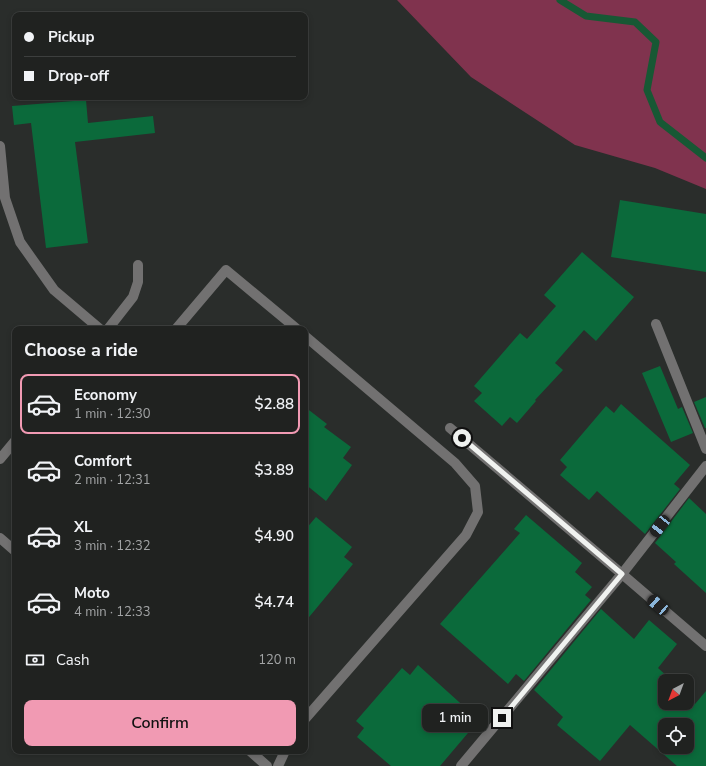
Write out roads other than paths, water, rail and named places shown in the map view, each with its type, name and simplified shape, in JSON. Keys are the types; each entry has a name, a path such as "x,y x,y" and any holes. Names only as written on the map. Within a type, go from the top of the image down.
{"street":[{"path":"0,146 5,198 20,242 54,290 96,326"},
{"path":"110,326 133,296 138,282 138,265"},
{"path":"179,326 226,270 293,326"},
{"path":"656,324 706,450"},
{"path":"308,339 455,463 475,486 478,512 466,535 308,716"},
{"path":"450,428 706,646"},
{"path":"0,459 12,445"},
{"path":"461,766 622,574 706,466"},
{"path":"0,538 12,548"},
{"path":"253,754 267,766"},
{"path":"278,766 283,754"}],"waterway":[{"path":"560,0 586,16 635,22 656,42 647,90 660,122 706,158"}]}
